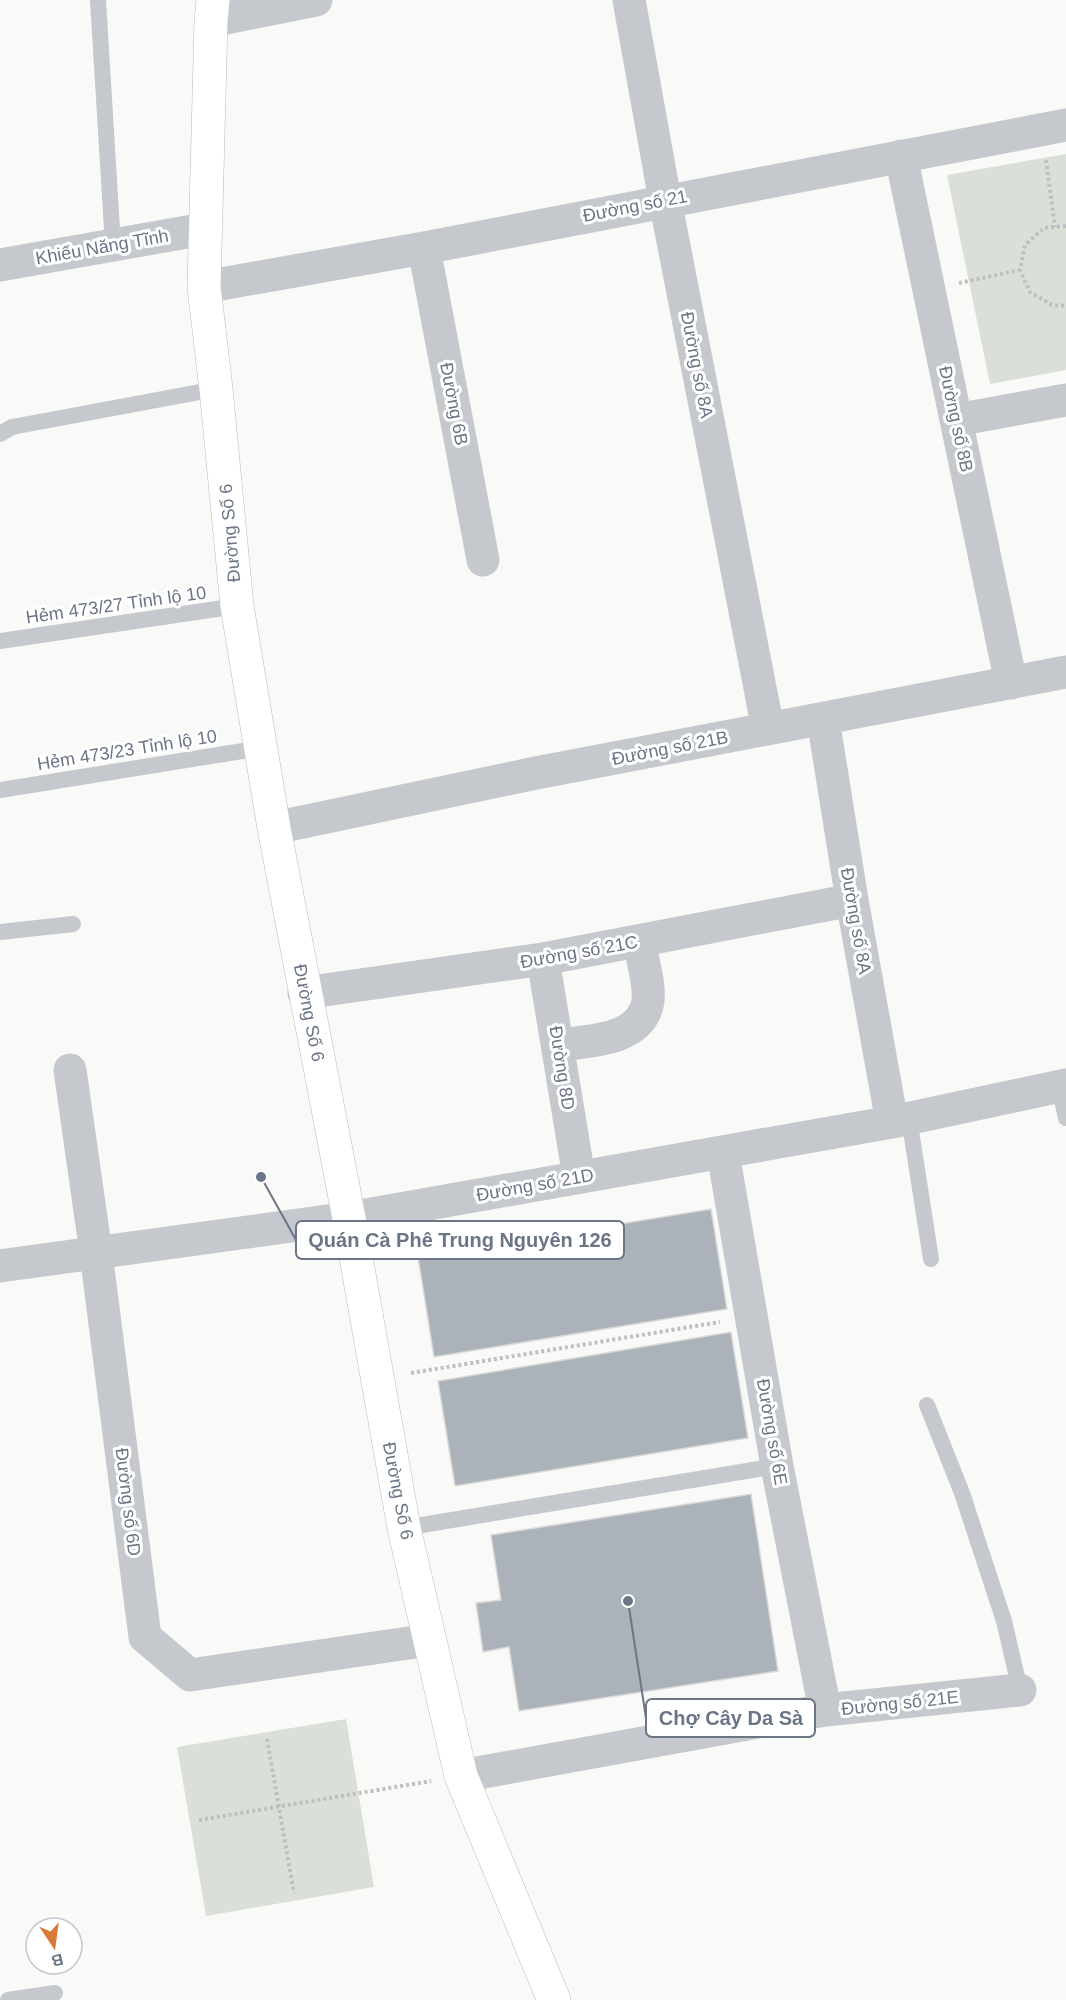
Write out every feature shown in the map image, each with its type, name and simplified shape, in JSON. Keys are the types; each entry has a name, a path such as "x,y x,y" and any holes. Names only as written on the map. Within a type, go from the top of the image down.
{"street":[{"path":"212,10 316,0"},
{"name":"Đường số 8A","path":"629,0 665,200 768,729"},
{"name":"Đường Số 6","path":"212,10 204,287 237,606 274,828 349,1218 404,1528 461,1776 554,2000"},
{"name":"Đường số 21","path":"204,287 424,248 1054,127"},
{"name":"Đường số 8B","path":"901,156 1011,682"},
{"name":"Khiếu Năng Tĩnh","path":"0,265 204,229"},
{"name":"Đường 6B","path":"424,248 483,560"},
{"path":"956,420 1066,400"},
{"name":"Đường số 21B","path":"274,828 525,776 1066,672"},
{"name":"Đường số 8A","path":"824,719 852,900 900,1120"},
{"name":"Đường số 21C","path":"304,993 543,959 852,900"},
{"path":"559,1046 616,1036 628,1029 640,1017 648,1003 648,988 639,941"},
{"name":"Đường 8D","path":"543,959 579,1177"},
{"name":"Đường số 6D","path":"70,1070 145,1637 190,1675 429,1640"},
{"name":"Đường số 21D","path":"0,1266 349,1218 723,1153 900,1120 1063,1086"},
{"name":"Đường số 6E","path":"723,1153 777,1466 825,1710"},
{"name":"Đường số 21E","path":"461,1776 825,1710 1020,1690"}],"lane":[{"path":"98,0 113,246"},
{"path":"0,434 12,427 216,389"},
{"name":"Hẻm 473/27 Tỉnh lộ 10","path":"0,641 237,606"},
{"name":"Hẻm 473/23 Tỉnh lộ 10","path":"0,790 261,748"},
{"path":"0,932 73,924"},
{"path":"1063,1086 1066,1118"},
{"path":"900,1120 931,1259"},
{"path":"927,1405 962,1493 1004,1621 1020,1690"},
{"path":"404,1528 777,1466"},
{"path":"8,2000 55,1993"}],"path":[{"path":"1054,127 1055,227"},
{"path":"1066,226 1044,228 1025,245 1020,270 1030,292 1052,305 1066,306"},
{"path":"929,290 1020,270"},
{"path":"411,1373 729,1321"},
{"path":"267,1739 294,1893"},
{"path":"199,1820 461,1776"}],"shaded area":[{"path":"1066,154 1066,370 990,384 947,175"},
{"path":"346,1719 374,1887 206,1916 177,1747"}],"building":[{"path":"711,1209 727,1309 434,1357 418,1257"},
{"path":"731,1332 748,1438 455,1486 438,1381"},
{"path":"751,1494 778,1671 519,1711 509,1647 483,1652 476,1603 501,1600 491,1535"}],"place":[{"name":"Quán Cà Phê Trung Nguyên 126","path":"261,1177"},
{"name":"Chợ Cây Da Sà","path":"628,1601"}]}
